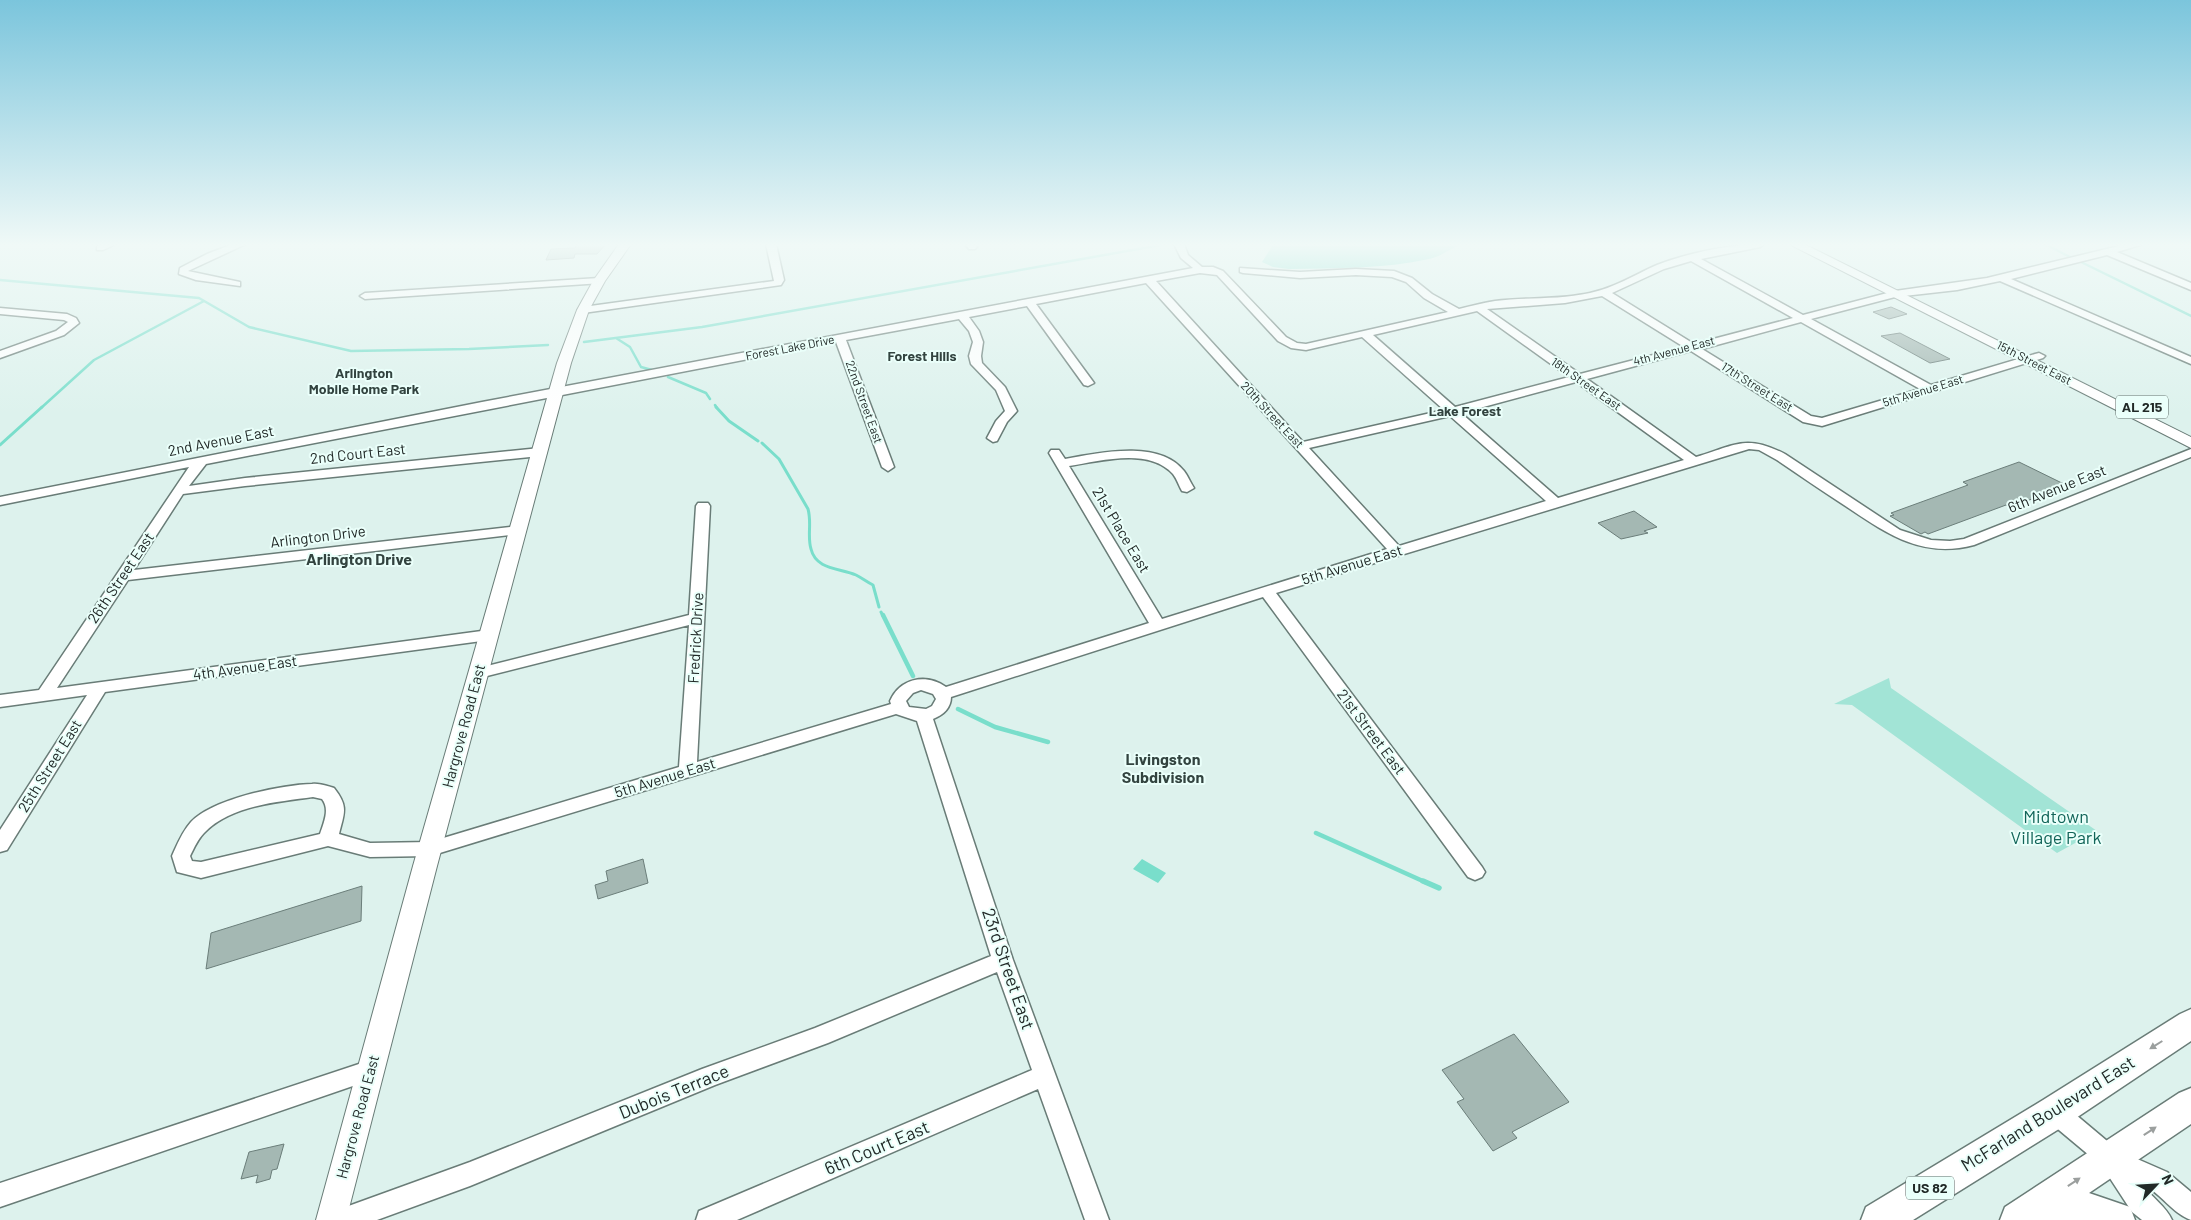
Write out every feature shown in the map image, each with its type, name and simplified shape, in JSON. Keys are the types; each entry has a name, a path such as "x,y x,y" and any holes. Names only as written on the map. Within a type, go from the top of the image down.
{"highway":[{"name":"McFarland Boulevard East","path":"1879,1220 2056,1112 2191,1024"},
{"path":"2028,1213 2191,1104"},
{"path":"2028,1213 2088,1212 2117,1220"}],"main road":[{"name":"Hargrove Road East","path":"331,1220 430,849 564,362 589,301"},
{"name":"15th Street East","path":"1910,301 2191,432"},
{"name":"15th Street East","path":"1927,301 2191,443"}],"street":[{"path":"584,310 653,301"},
{"name":"Forest Lake Drive","path":"448,413 1041,301"},
{"name":"20th Street East","path":"1167,301 1396,551"},
{"name":"Forest Lake Drive","path":"1247,301 1287,343 1306,347 1478,307 1541,301"},
{"path":"1437,301 1456,312"},
{"name":"17th Street East","path":"1618,301 1807,419"},
{"path":"1769,301 1930,389"},
{"name":"4th Avenue East","path":"1300,446 1392,427 1691,346 1868,301"},
{"path":"2053,301 2191,361"},
{"path":"1030,303 1088,383"},
{"name":"18th Street East","path":"1478,307 1694,461"},
{"path":"0,311 67,317 74,323 60,333 0,355"},
{"path":"962,315 974,331 978,342 975,356 977,364 1001,389 1011,410 1002,421 993,438"},
{"path":"1365,334 1556,502"},
{"name":"22nd Street East","path":"840,338 888,467"},
{"name":"5th Avenue East","path":"1807,419 1822,422 1830,420 2032,358"},
{"name":"2nd Avenue East","path":"0,501 448,413"},
{"name":"5th Avenue East","path":"943,694 1396,551 1748,446 1762,446 1782,457 1895,533 1934,546"},
{"name":"2nd Court East","path":"179,491 372,468 540,452"},
{"name":"6th Avenue East","path":"1934,546 1958,546 2191,453"},
{"name":"21st Place East","path":"1158,625 1058,458 1133,454 1158,458 1176,468 1183,476 1187,488"},
{"name":"26th Street East","path":"44,694 179,491 201,462"},
{"name":"Fredrick Drive","path":"688,770 703,506"},
{"name":"Arlington Drive","path":"122,576 518,530"},
{"name":"21st Street East","path":"1267,592 1475,872"},
{"path":"479,673 698,618"},
{"name":"4th Avenue East","path":"0,701 489,635"},
{"path":"929,685 935,687 943,694 943,704 938,710 924,716 909,714 899,707 900,695 912,686 929,685"},
{"name":"25th Street East","path":"0,846 100,687"},
{"name":"5th Avenue East","path":"328,839 370,850 430,849 899,707"},
{"name":"23rd Street East","path":"924,716 1003,960 1097,1220"},
{"path":"313,790 328,793 335,802 328,839 201,870 184,867 181,856 197,828 213,815 265,799 313,790"},
{"name":"Dubois Terrace","path":"343,1220 470,1174 710,1076 820,1036 1003,960"},
{"path":"0,1195 371,1070"},
{"name":"6th Court East","path":"708,1220 1045,1075"},
{"path":"2056,1112 2110,1158 2140,1203 2160,1220"},
{"path":"2110,1158 2159,1180 2191,1208"}],"green space":[{"name":"Midtown Village Park","path":"1889,678 1891,688 2097,831 2057,853 1852,705 1834,704"}],"shaded area":[{"path":"1142,859 1166,873 1158,883 1133,869"}],"building":[{"path":"1891,307 1907,314 1889,319 1873,312"},
{"path":"1900,333 1950,359 1930,363 1881,336"},
{"path":"2019,462 2068,486 2010,507 2006,505 1928,534 1925,532 1921,534 1890,516 1894,515 1891,513 1968,485 1963,482"},
{"path":"1634,511 1657,527 1644,531 1648,533 1621,539 1598,523"},
{"path":"643,859 648,883 598,899 595,885 608,881 606,871"},
{"path":"362,886 361,921 206,969 211,933"},
{"path":"1514,1034 1569,1102 1512,1132 1517,1138 1493,1151 1457,1102 1464,1099 1442,1070"},
{"path":"284,1144 277,1169 272,1170 270,1179 256,1183 258,1175 241,1179 249,1152"}],"waterway":[{"path":"204,301 249,327 351,351 469,349 548,345"},
{"path":"41,408 94,360 204,301"},
{"path":"584,342 702,327 848,301"},
{"path":"2160,301 2191,316"},
{"path":"616,338 630,347 641,367 652,370"},
{"path":"668,377 706,393 710,399"},
{"path":"0,445 42,407"},
{"path":"716,407 729,421 758,441"},
{"path":"762,443 779,459 808,509 810,544 814,556 823,565 856,575 873,585 879,607"},
{"path":"881,612 883,616"},
{"path":"883,615 913,676"},
{"path":"958,709 995,727 1048,742"},
{"path":"1316,833 1425,882"},
{"path":"1423,881 1439,888"}],"district":[{"name":"Forest Hills","path":"922,356"},
{"name":"Arlington Mobile Home Park","path":"364,382"},
{"name":"Lake Forest","path":"1465,411"},
{"name":"Arlington Drive","path":"359,559"},
{"name":"Livingston Subdivision","path":"1163,768"}]}
